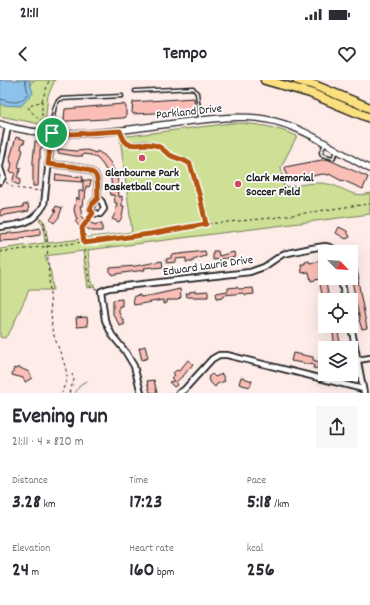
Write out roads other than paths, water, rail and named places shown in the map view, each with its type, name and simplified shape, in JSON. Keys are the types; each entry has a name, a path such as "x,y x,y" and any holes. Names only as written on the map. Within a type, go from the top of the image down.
{"highway":[{"path":"265,80 310,93 370,118"},
{"path":"297,80 314,85 370,108"}],"street":[{"name":"Parkland Drive","path":"0,124 8,127 72,134 120,131 200,120 250,117 266,119 287,125 370,169"},
{"path":"1,180 3,175 0,167 8,127"},
{"path":"0,227 24,223 32,220 37,216 44,205 52,133"},
{"path":"48,164 86,169 92,172 96,176 98,198 102,202 104,209 100,214 93,213 90,209 98,198"},
{"name":"Edward Laurie Drive","path":"141,393 134,366 125,351 112,335 105,320 101,291 110,288 250,272 264,267 283,254 318,248"},
{"path":"179,393 184,390 212,359 219,355 227,355 363,391 358,360 370,358"}],"lane":[{"path":"135,91 193,88 197,93 200,120"},
{"path":"52,133 54,111 60,99 122,96"},
{"path":"120,131 124,140 128,144 156,145"},
{"path":"325,144 321,152 322,155 333,158 338,151"}],"water":[{"path":"0,80 29,80 33,93 21,106 2,105 0,100"}],"waterway":[{"path":"30,84 34,80"},
{"path":"75,393 81,384 87,381"}],"place":[{"name":"Glenbourne Park Basketball Court","path":"142,158"},
{"name":"Clark Memorial Soccer Field","path":"238,184"}]}
